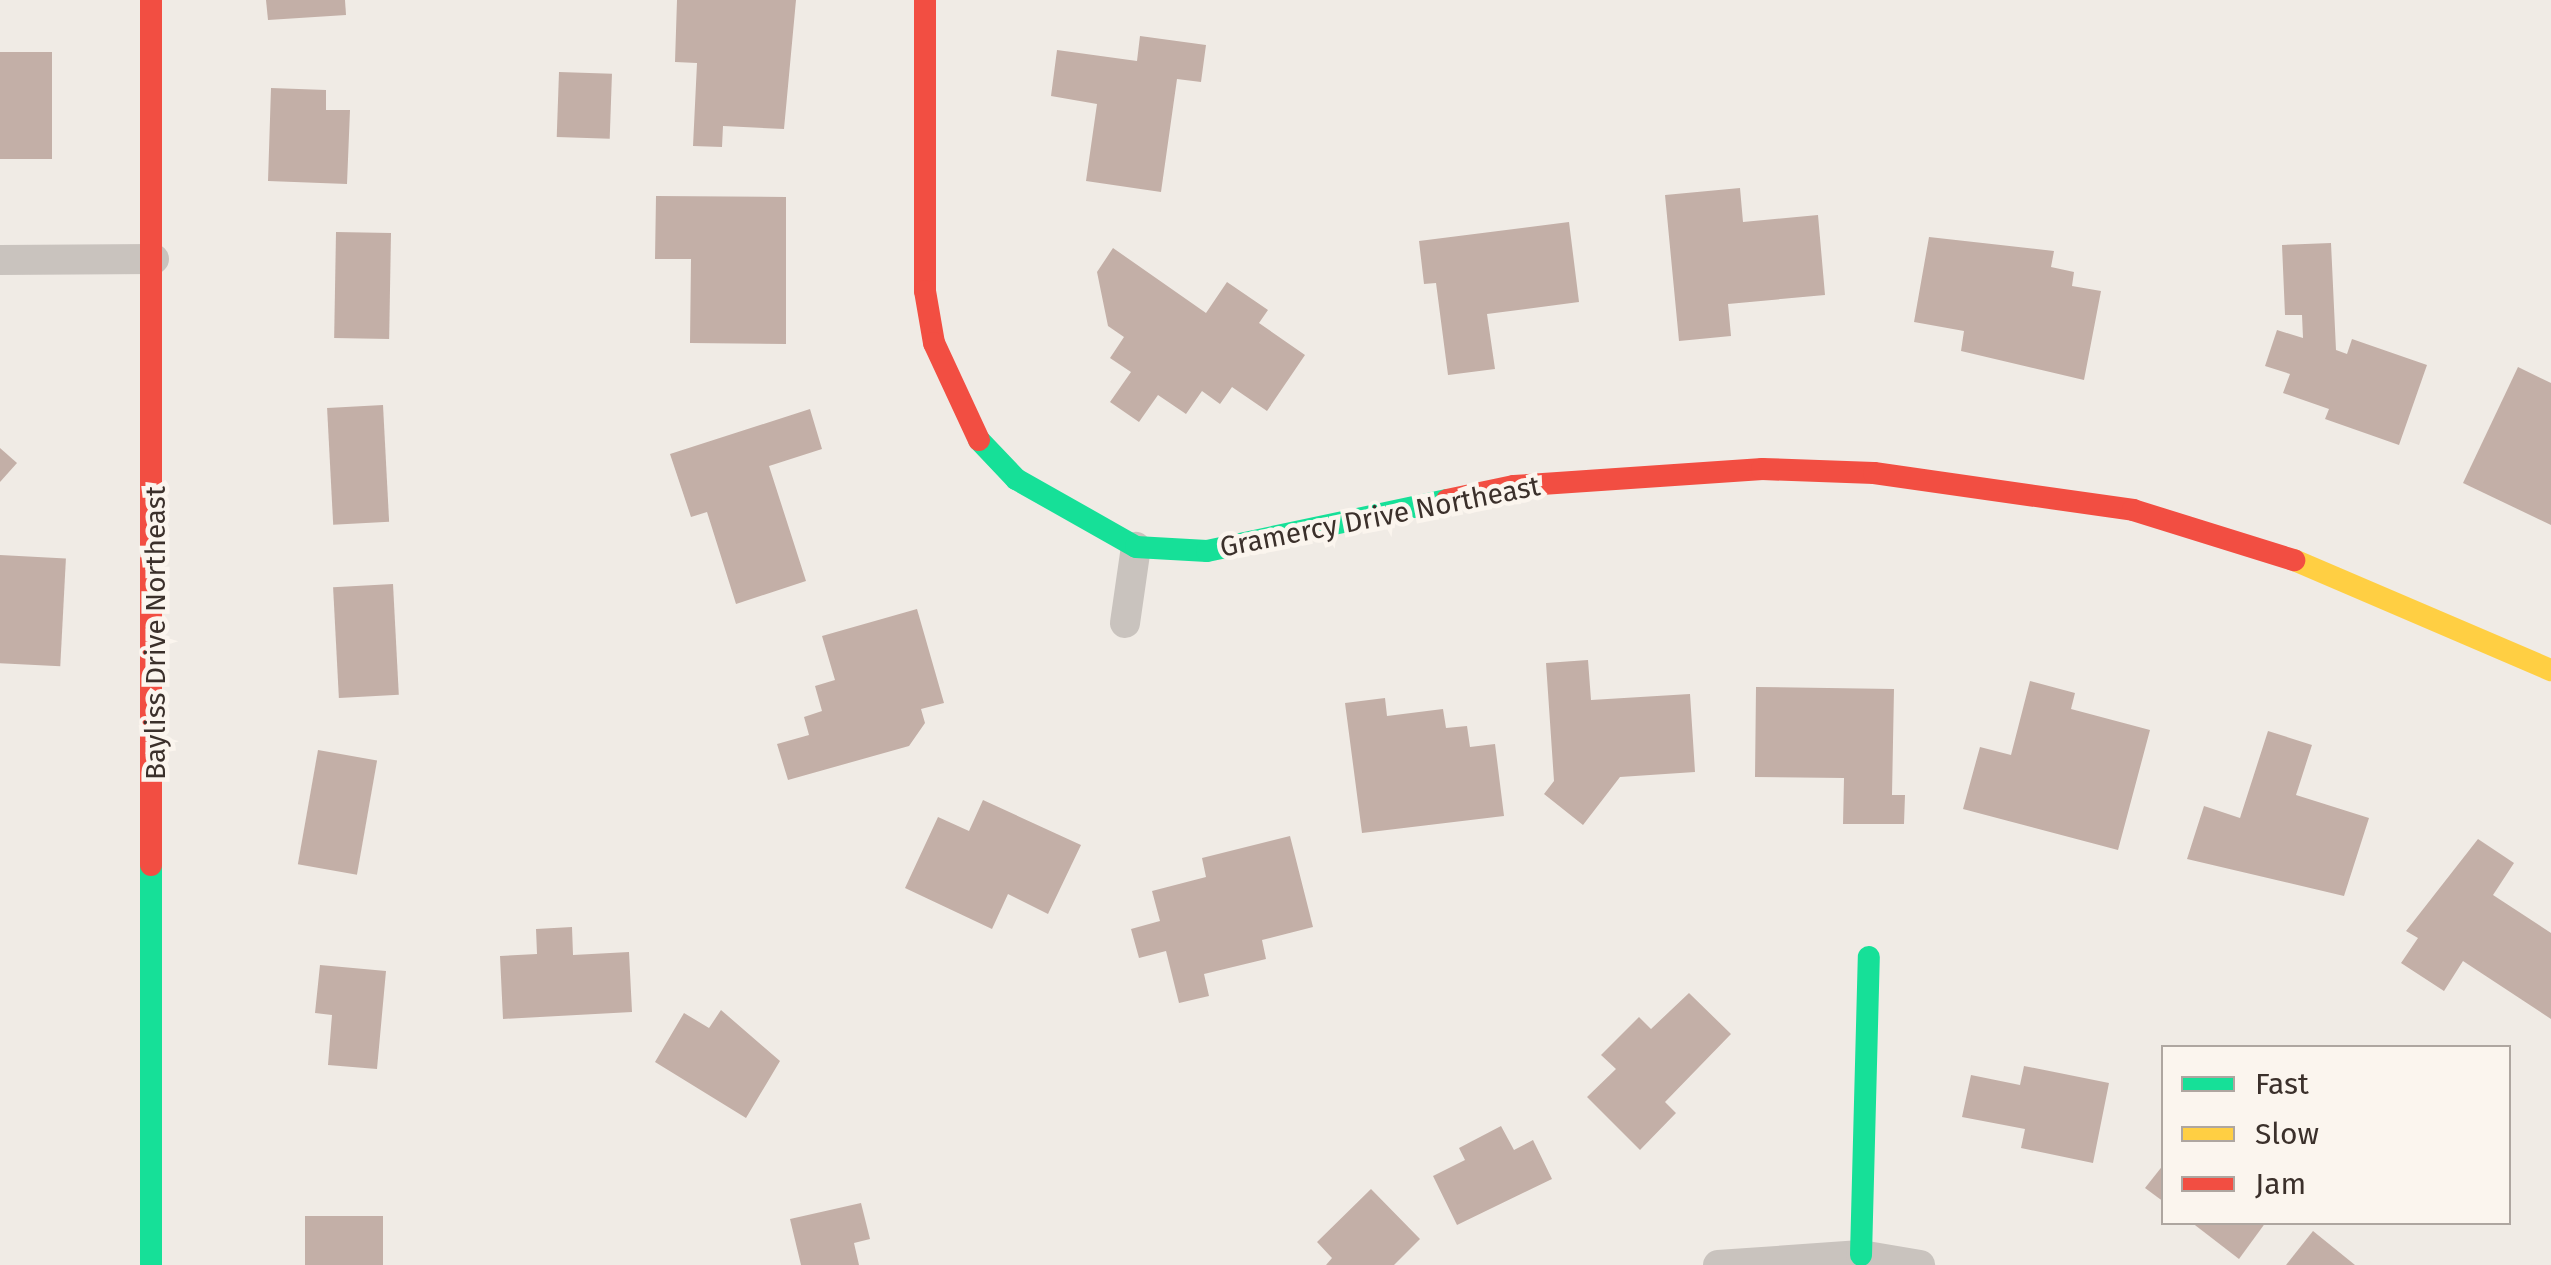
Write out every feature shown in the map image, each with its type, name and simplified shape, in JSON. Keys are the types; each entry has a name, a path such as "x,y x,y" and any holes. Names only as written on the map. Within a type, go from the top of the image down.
{"street":[{"name":"Bayliss Drive Northeast","path":"151,0 152,1265"},
{"name":"Gramercy Drive Northeast","path":"925,0 926,292 934,343 979,440 1016,479 1136,547 1207,551 1443,498 1602,477 1874,473 2133,510 2288,555 2551,670"},
{"path":"0,260 154,259"},
{"path":"1125,623 1136,547"},
{"path":"1861,1256 1869,957"},
{"path":"1718,1265 1861,1256 1920,1265"}],"building":[{"path":"266,0 345,0 346,15 268,20"},
{"path":"677,0 796,0 784,129 723,126 722,147 693,146 697,63 675,62"},
{"path":"1140,36 1206,45 1201,82 1177,79 1161,192 1086,181 1097,104 1051,96 1057,50 1137,61"},
{"path":"0,52 52,52 52,159 0,159"},
{"path":"559,72 612,74 610,139 557,137"},
{"path":"271,88 326,90 326,110 350,110 347,184 268,181"},
{"path":"1740,188 1743,222 1818,215 1825,295 1728,304 1731,336 1679,341 1665,195"},
{"path":"656,196 786,197 786,344 690,343 691,259 655,259"},
{"path":"1569,222 1579,302 1487,314 1495,369 1448,375 1436,283 1424,284 1419,241"},
{"path":"336,232 391,233 389,339 334,338"},
{"path":"1929,237 2054,251 2051,267 2074,272 2072,286 2101,291 2084,380 1961,351 1964,331 1914,322"},
{"path":"2331,243 2336,350 2347,354 2352,339 2427,365 2399,445 2325,419 2329,409 2283,393 2290,374 2265,366 2277,330 2303,338 2302,315 2285,315 2282,245"},
{"path":"1113,248 1206,313 1227,282 1268,310 1259,323 1305,355 1267,411 1232,387 1220,404 1202,391 1186,414 1158,395 1139,422 1110,402 1131,372 1110,358 1124,337 1108,326 1097,272"},
{"path":"2518,367 2551,383 2551,525 2463,483"},
{"path":"383,405 389,522 333,525 327,408"},
{"path":"810,409 822,449 769,466 806,581 736,604 707,512 691,517 670,454"},
{"path":"0,448 17,463 0,482"},
{"path":"0,555 66,558 60,666 0,663"},
{"path":"393,584 399,695 339,698 333,587"},
{"path":"917,609 944,703 921,709 925,723 909,746 788,780 777,744 809,735 804,717 822,711 815,686 835,680 822,636"},
{"path":"1588,660 1591,700 1690,694 1695,772 1620,777 1583,825 1544,794 1554,781 1546,663"},
{"path":"2030,681 2075,693 2071,709 2150,730 2118,850 1963,809 1980,747 2011,755"},
{"path":"1756,687 1894,689 1892,795 1905,795 1904,824 1843,824 1844,778 1755,777"},
{"path":"1385,698 1387,716 1443,709 1446,728 1467,726 1470,747 1495,744 1504,816 1362,833 1345,703"},
{"path":"2268,731 2312,745 2296,795 2369,818 2344,896 2187,859 2204,806 2240,818"},
{"path":"318,750 377,760 357,875 298,864"},
{"path":"983,800 1081,845 1048,914 1008,894 992,929 905,888 938,817 969,831"},
{"path":"1290,836 1313,927 1262,940 1266,959 1204,974 1209,996 1179,1003 1166,951 1139,958 1131,929 1160,921 1152,891 1206,877 1202,858"},
{"path":"2478,839 2514,863 2493,895 2551,933 2551,1019 2463,961 2444,991 2401,963 2418,938 2406,931"},
{"path":"572,927 573,955 629,952 632,1012 503,1019 500,956 537,954 536,929"},
{"path":"320,965 386,971 377,1069 328,1065 332,1015 315,1013"},
{"path":"1689,993 1731,1034 1665,1102 1676,1113 1640,1150 1587,1097 1616,1069 1601,1055 1639,1017 1651,1029"},
{"path":"721,1010 780,1061 746,1118 655,1062 684,1013 709,1028"},
{"path":"2024,1066 2109,1083 2093,1163 2021,1148 2025,1129 1962,1117 1971,1075 2020,1085"},
{"path":"1501,1126 1514,1150 1533,1140 1552,1179 1457,1225 1433,1176 1465,1160 1459,1148"},
{"path":"2161,1168 2161,1200 2145,1188"},
{"path":"1371,1189 1420,1239 1394,1265 1326,1265 1332,1258 1317,1242"},
{"path":"861,1203 870,1239 854,1243 859,1265 801,1265 790,1219"},
{"path":"305,1216 383,1216 383,1265 305,1265"},
{"path":"2195,1225 2264,1225 2239,1259"},
{"path":"2313,1231 2355,1265 2286,1265"}],"traffic: fast":[{"path":"979,440 1016,479 1136,547 1207,551 1447,500"},
{"path":"151,865 151,1265"},
{"path":"1861,1255 1869,957"}],"traffic: slow":[{"path":"2294,560 2551,670"}],"traffic: jam":[{"path":"151,0 151,865"},
{"path":"925,0 925,291 934,343 979,440"},
{"path":"1447,500 1514,486 1762,469 1874,473 2133,510 2294,560"}]}
